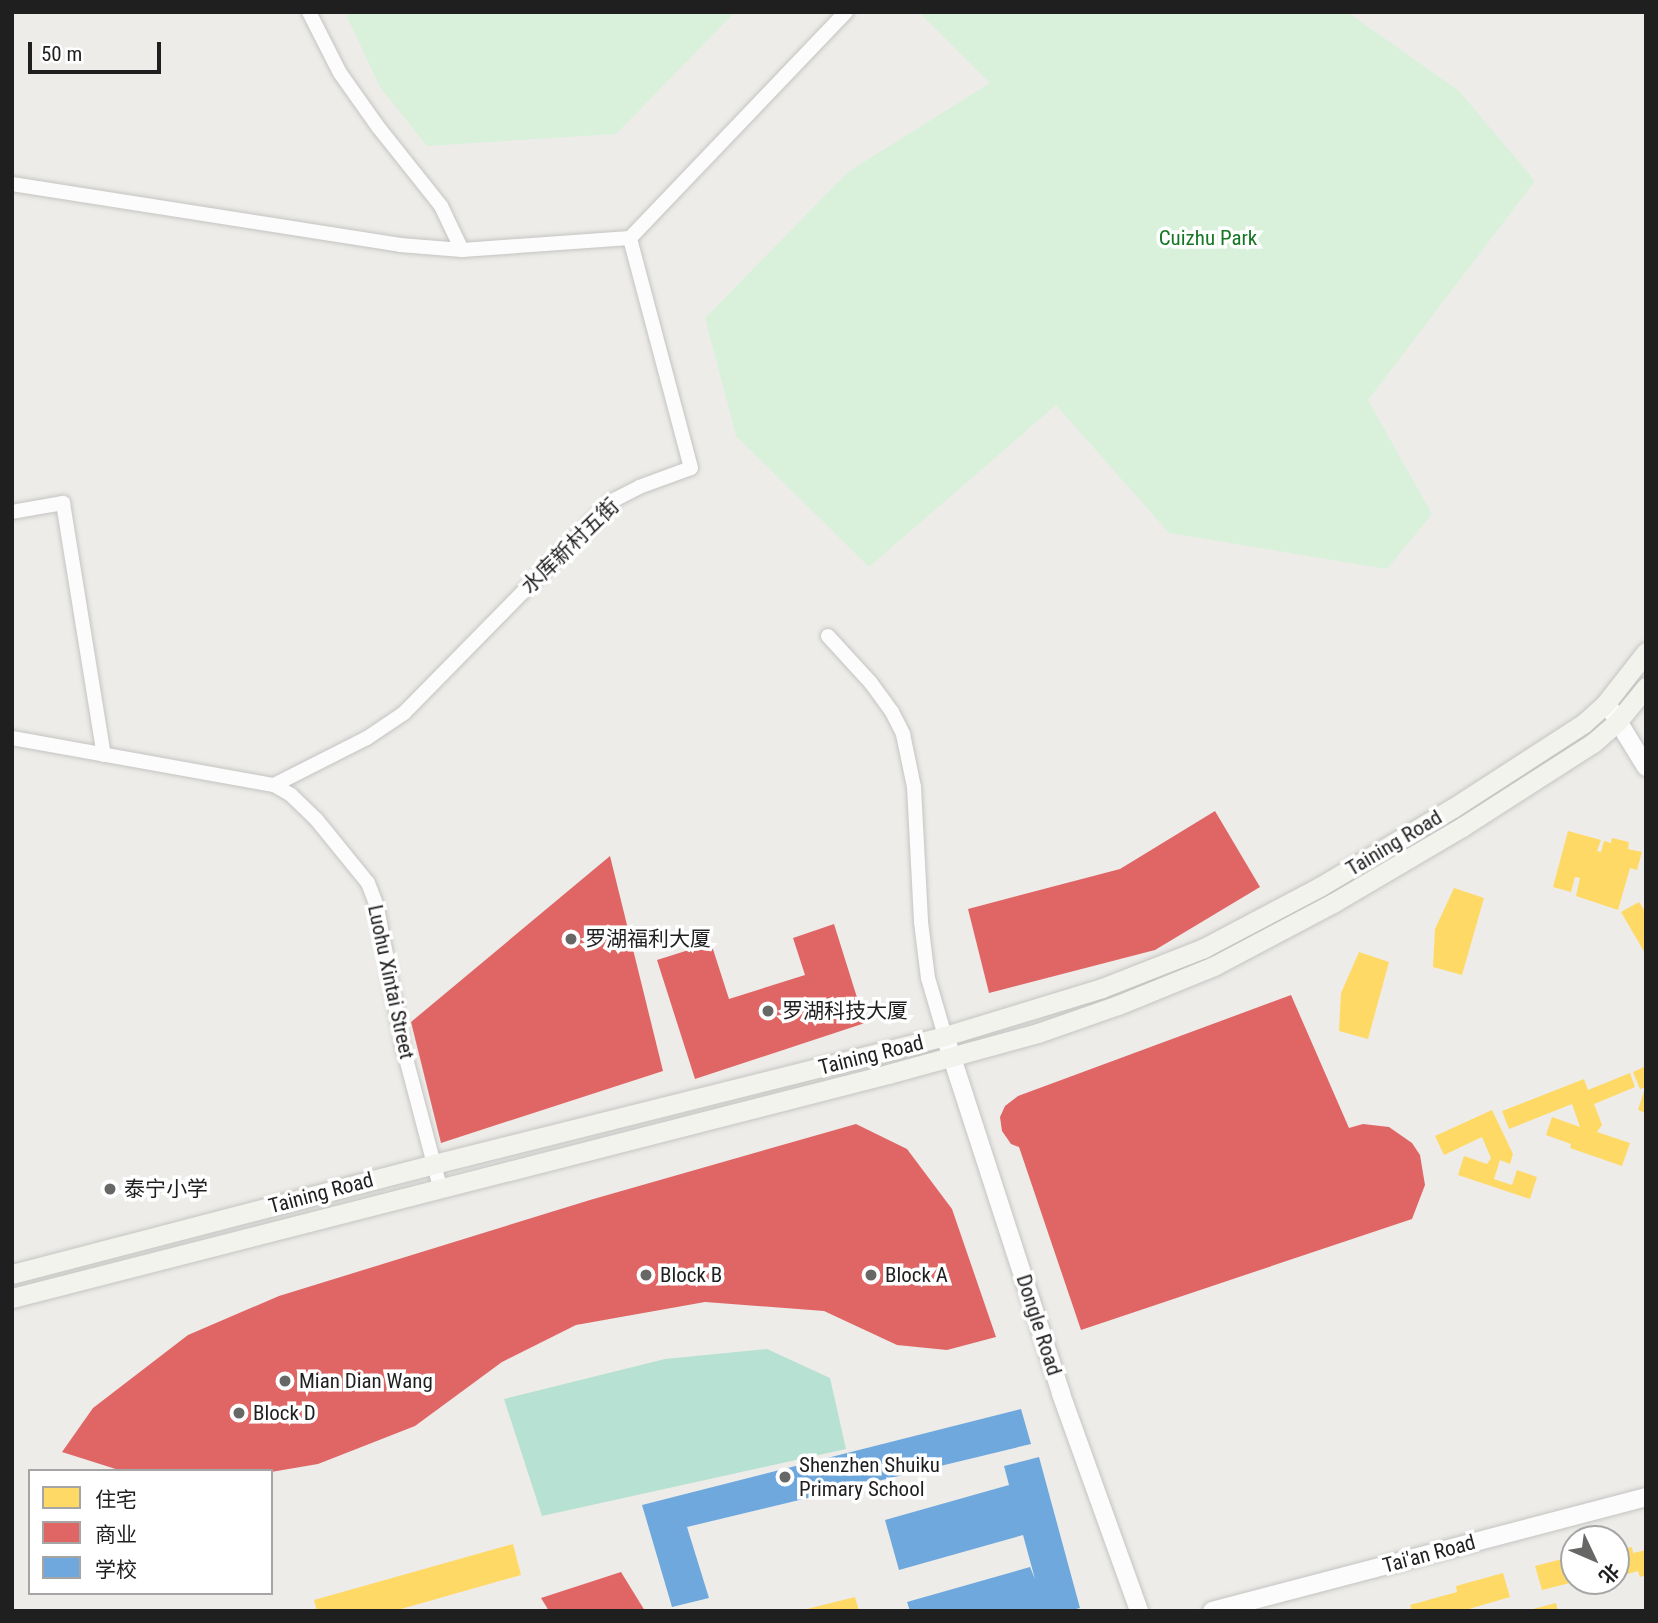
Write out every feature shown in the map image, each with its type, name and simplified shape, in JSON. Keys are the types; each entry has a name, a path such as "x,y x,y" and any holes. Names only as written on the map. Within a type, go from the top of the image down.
{"main road":[{"name":"Taining Road","path":"12,1274 434,1164 945,1036 1102,988 1204,948 1321,886 1453,808 1551,747 1606,703 1646,652"},
{"name":"Taining Road","path":"12,1298 951,1057 1049,1029 1214,966 1333,903 1562,765 1618,721 1646,687"}],"street":[{"path":"309,12 340,72 379,128 441,206 462,250"},
{"path":"12,184 387,243 462,250 630,238 846,12"},
{"name":"水库新村五街","path":"274,785 367,738 404,713 612,501 639,487 691,468 630,238"},
{"path":"12,512 63,503 104,755"},
{"path":"828,636 871,683 892,712 903,734 914,787 921,922 928,978 945,1036"},
{"path":"1606,703 1646,767"},
{"name":"Luohu Xintai Street","path":"12,738 274,785 291,795 316,819 368,883 390,969 403,1047 440,1187"},
{"name":"Dongle Road","path":"945,1036 1061,1394 1139,1611"},
{"name":"Tai'an Road","path":"1212,1611 1646,1497"}],"green space":[{"path":"350,12 735,12 616,134 427,146 380,87 347,17"},
{"name":"Cuizhu Park","path":"919,12 1347,12 1459,91 1535,181 1368,400 1432,514 1387,569 1169,533 1056,405 869,567 736,436 705,318 848,172 990,83"},
{"path":"767,1349 830,1378 846,1449 542,1516 504,1399 665,1359"}],"building: 住宅":[{"path":"1568,831 1601,840 1597,851 1601,852 1604,841 1611,843 1612,838 1629,842 1628,849 1642,852 1637,870 1630,868 1618,910 1576,896 1580,878 1575,877 1571,892 1553,887"},
{"path":"1174,842 1184,859 1207,845 1227,876 1205,890 1214,904 1182,924 1173,909 1150,923 1132,893 1154,879 1143,862"},
{"path":"1454,888 1484,898 1462,975 1433,967 1435,929"},
{"path":"1056,894 1060,913 1087,907 1094,944 1069,950 1073,965 1036,973 1032,956 1007,962 999,927 1025,921 1021,901"},
{"path":"1639,902 1646,913 1646,955 1621,912"},
{"path":"1359,952 1389,962 1368,1039 1339,1031 1341,993"},
{"path":"1646,1066 1646,1087 1640,1089 1633,1072"},
{"path":"1630,1073 1635,1087 1594,1104 1602,1125 1597,1132 1630,1143 1622,1166 1570,1148 1571,1144 1546,1135 1552,1117 1580,1127 1572,1104 1509,1129 1502,1111 1584,1079 1588,1090"},
{"path":"1646,1088 1646,1113 1638,1110"},
{"path":"1492,1110 1513,1154 1510,1164 1500,1160 1494,1179 1512,1185 1517,1170 1537,1177 1530,1199 1458,1175 1464,1156 1487,1164 1491,1158 1482,1137 1444,1155 1435,1136"},
{"path":"1341,1136 1351,1160 1311,1177 1319,1197 1316,1207 1349,1216 1341,1241 1285,1224 1287,1219 1260,1211 1267,1190 1298,1200 1289,1178 1262,1190 1255,1172"},
{"path":"1252,1173 1257,1187 1216,1204 1224,1225 1219,1233 1252,1244 1244,1266 1192,1249 1193,1244 1168,1236 1174,1218 1203,1227 1193,1205 1132,1229 1125,1212 1206,1179 1210,1190"},
{"path":"1114,1210 1135,1255 1132,1264 1122,1261 1116,1279 1134,1285 1139,1270 1159,1277 1152,1300 1080,1275 1086,1257 1109,1264 1113,1259 1104,1237 1066,1255 1057,1236"},
{"name":"Block A","path":"787,1242 861,1256 965,1262 961,1318 900,1315 844,1306 774,1287"},
{"name":"Block B","path":"720,1247 723,1290 624,1295 539,1330 524,1294 607,1260 638,1253"},
{"path":"462,1293 471,1314 494,1341 431,1395 381,1418 360,1373 413,1340"},
{"name":"Block D","path":"146,1380 243,1394 334,1382 342,1436 272,1447 233,1448 135,1431"},
{"path":"513,1544 521,1575 394,1611 317,1611 314,1600"},
{"path":"1630,1548 1633,1553 1646,1550 1646,1575 1640,1577 1638,1571 1630,1573"},
{"path":"1560,1560 1560,1586 1542,1590 1535,1566"},
{"path":"1503,1573 1510,1597 1462,1611 1412,1611 1410,1605 1457,1592 1456,1586"},
{"path":"591,1592 592,1596 600,1594 600,1597 623,1594 625,1604 630,1603 632,1608 641,1606 642,1611 561,1611 560,1605 572,1602 571,1598"},
{"path":"855,1597 859,1611 803,1611 803,1610"},
{"path":"1556,1603 1558,1611 1529,1611 1529,1610"}],"building: 商业":[{"path":"1215,811 1260,887 1155,950 989,993 968,909 1120,869"},
{"name":"罗湖福利大厦","path":"610,856 663,1071 441,1143 411,1022"},
{"name":"罗湖科技大厦","path":"834,924 865,1023 695,1079 657,960 711,943 729,999 805,975 793,938"},
{"path":"1291,995 1349,1128 1363,1124 1389,1127 1412,1143 1420,1155 1425,1185 1412,1219 1081,1330 1019,1147 1011,1144 1002,1131 1000,1117 1005,1106 1018,1096"},
{"path":"856,1124 907,1149 952,1209 996,1337 947,1350 897,1345 824,1311 705,1302 576,1325 502,1362 415,1426 318,1464 273,1472 273,1469 116,1469 62,1452 93,1408 188,1335 279,1296 590,1200"},
{"path":"621,1572 645,1611 549,1611 541,1598"}],"building: 学校":[{"path":"1021,1409 1031,1444 687,1527 709,1598 672,1607 642,1505"},
{"path":"1039,1457 1080,1608 1068,1611 910,1611 907,1602 1030,1567 1035,1579 1023,1535 899,1570 885,1520 1009,1485 1004,1466"}],"place":[{"name":"罗湖福利大厦","path":"571,939"},
{"name":"罗湖科技大厦","path":"768,1011"},
{"name":"泰宁小学","path":"110,1189"},
{"name":"Block B","path":"646,1275"},
{"name":"Block A","path":"871,1275"},
{"name":"Mian Dian Wang","path":"285,1381"},
{"name":"Block D","path":"239,1413"},
{"name":"Shenzhen Shuiku Primary School","path":"785,1477"}]}
